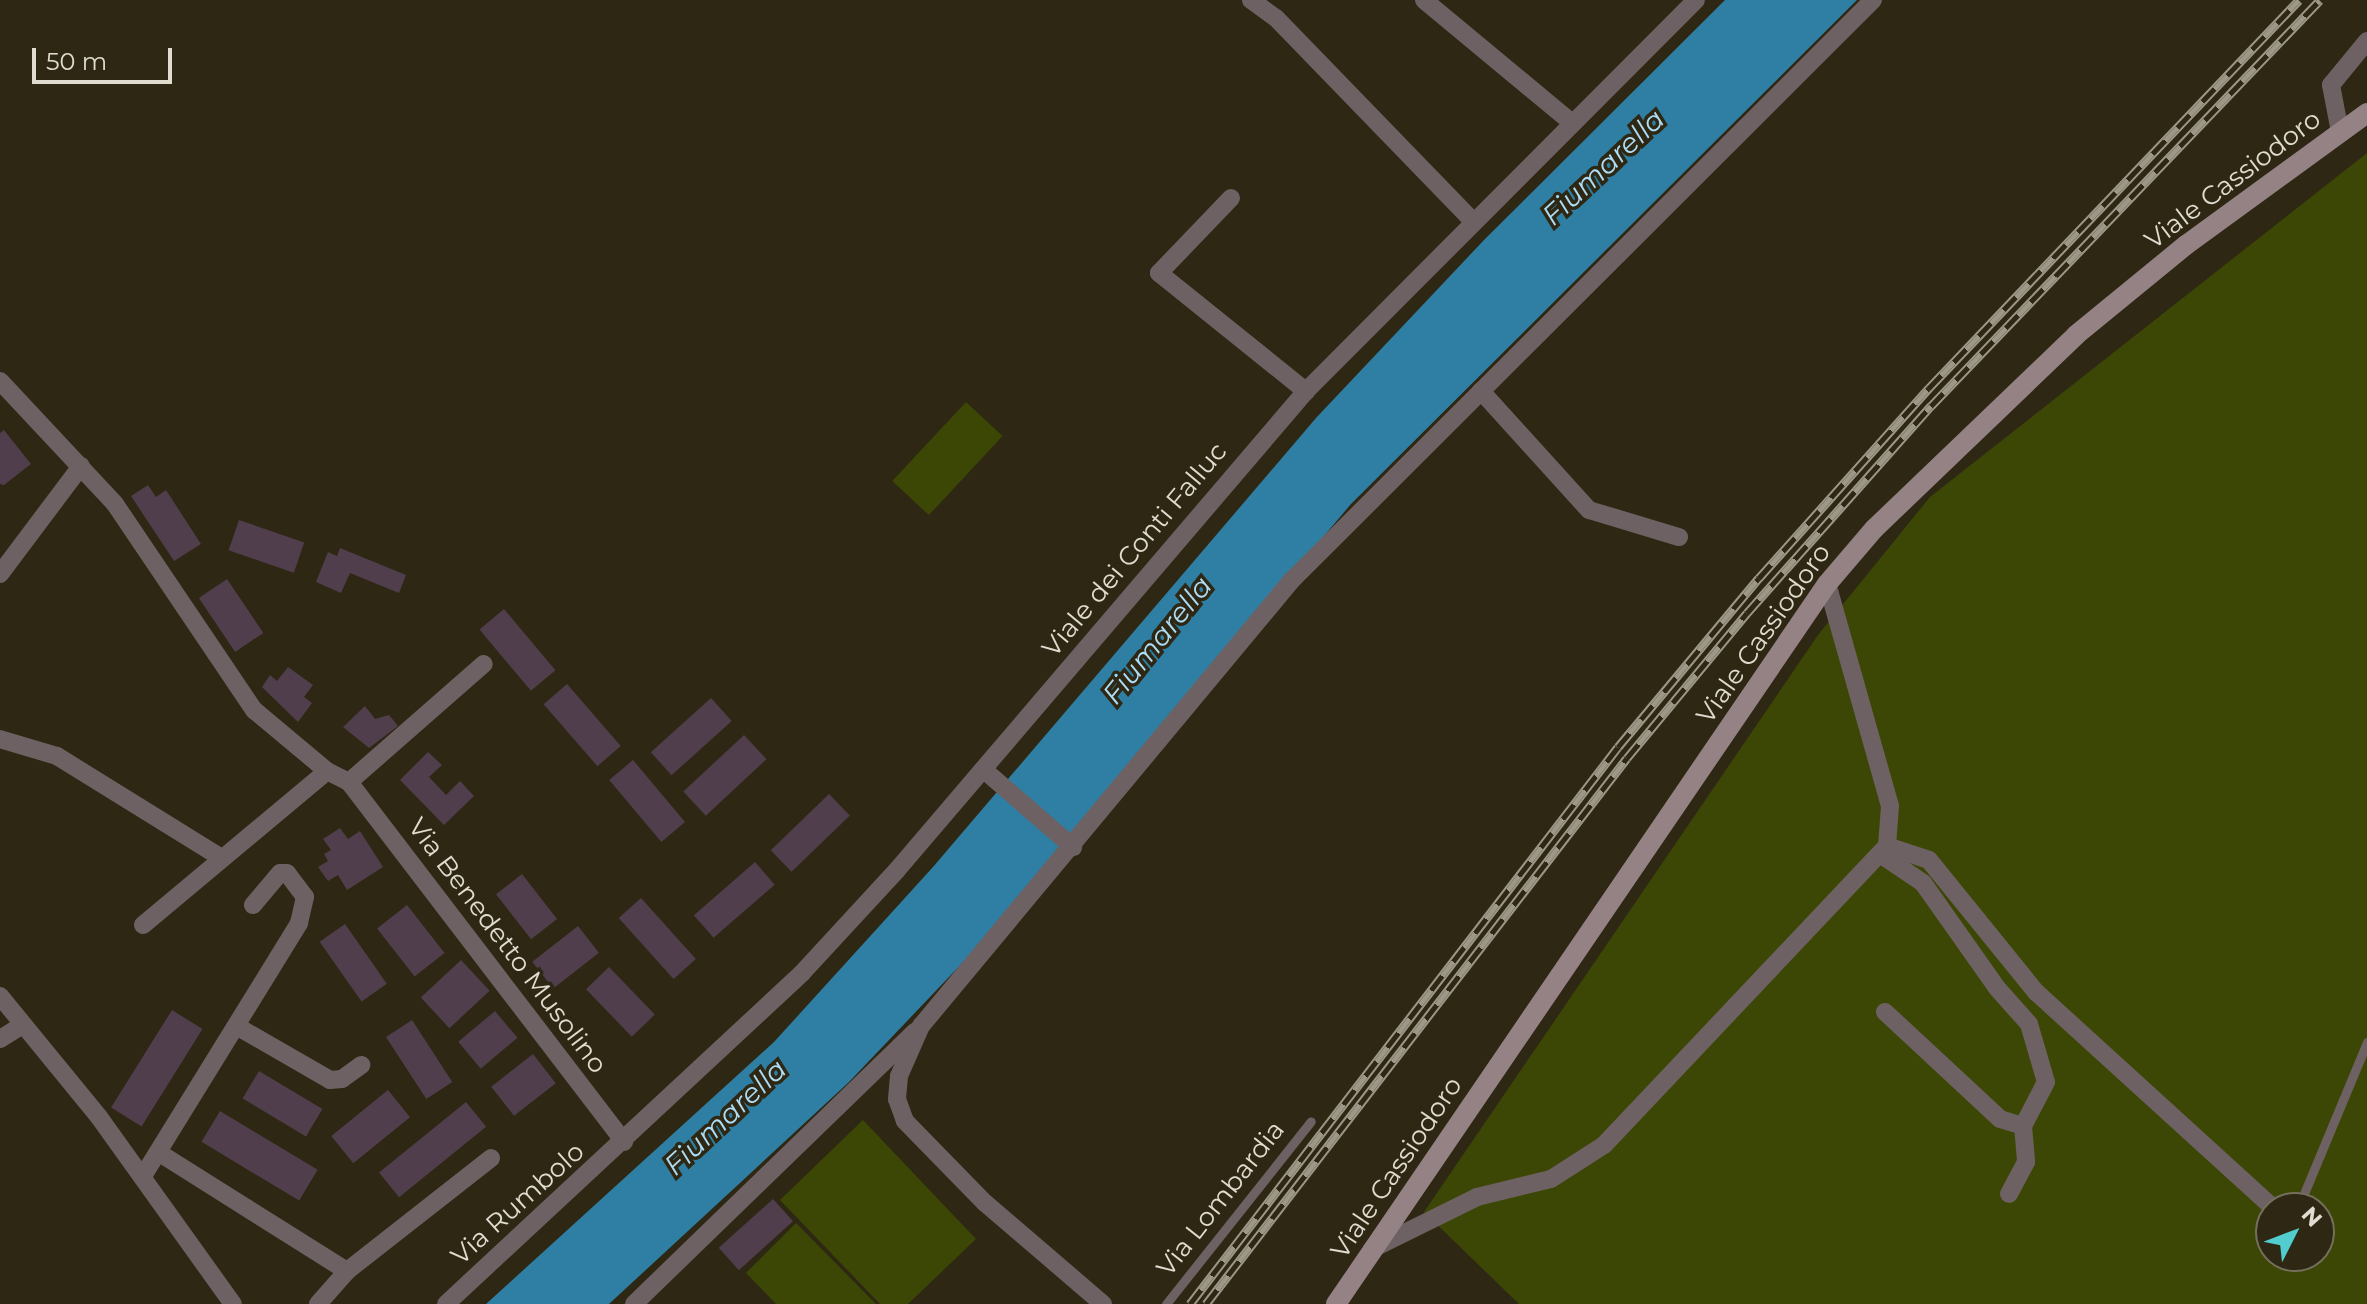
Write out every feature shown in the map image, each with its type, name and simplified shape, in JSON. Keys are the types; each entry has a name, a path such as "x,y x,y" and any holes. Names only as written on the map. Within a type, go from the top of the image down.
{"main road":[{"name":"Viale Cassiodoro","path":"1336,1304 1827,584 1874,529 2076,335 2367,113"}],"street":[{"path":"1251,0 1276,18 1472,220"},
{"path":"1424,0 1572,123"},
{"name":"Viale dei Conti Falluc","path":"624,1142 802,973 984,770 1306,391 1472,220 1696,0"},
{"path":"634,1304 921,1026 1292,580 1873,0"},
{"path":"2340,132 2331,85 2367,41"},
{"path":"1231,198 1159,273 1306,391"},
{"name":"Via Benedetto Musolino","path":"0,381 115,504 254,710 327,771 349,782 624,1142"},
{"path":"1481,391 1589,510 1679,537"},
{"path":"0,574 81,466"},
{"path":"1372,1249 1477,1197 1551,1179 1604,1145 1884,850 1890,806 1827,584"},
{"path":"349,782 484,664"},
{"path":"0,739 57,756 220,857"},
{"path":"984,770 1070,845"},
{"path":"143,925 220,857 327,771"},
{"path":"1884,850 1923,883 1997,988 2029,1024 2046,1082 2023,1126 2026,1162 2009,1194"},
{"path":"1884,850 1929,860 2036,992 2255,1192"},
{"path":"143,1176 161,1154 299,923 305,897 287,873 280,873 253,905"},
{"path":"0,996 143,1176 233,1304"},
{"path":"1885,1012 2000,1119 2023,1126"},
{"path":"0,1039 21,1026"},
{"path":"921,1026 899,1076 897,1099 905,1121 985,1203 1103,1304"},
{"path":"238,1027 330,1080 342,1079 361,1065"},
{"name":"Via Rumbolo","path":"446,1304 624,1142"},
{"path":"161,1154 347,1271"},
{"path":"318,1304 347,1271 491,1158"}],"lane":[{"path":"2305,1192 2367,1042"},
{"name":"Via Lombardia","path":"1166,1304 1311,1121"}],"green space":[{"path":"2367,153 2367,1304 1519,1304 1424,1212 1818,635 1930,497"},
{"path":"966,402 1003,436 929,515 892,481"},
{"path":"863,1120 976,1239 908,1304 880,1304 780,1200"},
{"path":"796,1223 876,1304 776,1304 746,1273"}],"water":[{"name":"Fiumarella","path":"1725,0 1857,0 1351,504 969,956 849,1082 609,1304 486,1304 774,1042 933,867 1316,418 1484,240"}],"building":[{"path":"4,430 31,464 4,485 0,484 0,433"},
{"path":"148,485 156,497 166,490 201,544 174,561 131,496"},
{"path":"239,520 304,542 294,573 229,550"},
{"path":"340,548 406,575 399,593 350,573 341,593 316,582 328,552 337,556"},
{"path":"227,579 263,633 235,652 199,598"},
{"path":"504,609 555,670 531,691 479,630"},
{"path":"288,667 313,685 304,697 312,703 298,722 262,687 270,675 277,681"},
{"path":"567,684 621,746 597,766 544,704"},
{"path":"711,698 732,721 672,775 651,752"},
{"path":"365,706 375,719 389,715 398,726 369,748 343,727"},
{"path":"744,735 767,759 706,816 683,792"},
{"path":"428,752 442,765 429,777 446,795 460,781 474,796 444,825 400,780"},
{"path":"633,760 685,822 661,842 609,780"},
{"path":"829,794 850,816 792,872 771,850"},
{"path":"340,828 348,839 360,831 383,867 347,890 338,875 328,881 318,867 328,861 324,854 331,850 323,839"},
{"path":"755,862 775,885 714,938 694,915"},
{"path":"522,874 557,919 531,939 496,894"},
{"path":"641,898 696,959 674,979 619,918"},
{"path":"407,905 445,953 415,976 377,928"},
{"path":"345,924 387,984 361,1002 320,942"},
{"path":"578,926 599,953 553,989 532,962"},
{"path":"461,960 490,991 449,1028 421,998"},
{"path":"609,967 655,1014 632,1037 586,989"},
{"path":"172,1010 203,1029 142,1127 111,1108"},
{"path":"495,1011 517,1038 481,1069 458,1042"},
{"path":"412,1020 452,1082 426,1099 386,1037"},
{"path":"533,1054 556,1083 514,1116 491,1087"},
{"path":"259,1071 322,1109 306,1137 243,1098"},
{"path":"388,1090 410,1117 353,1163 331,1136"},
{"path":"466,1102 486,1127 399,1197 379,1172"},
{"path":"220,1111 318,1170 299,1201 201,1142"},
{"path":"773,1199 793,1221 739,1270 719,1248"}],"railway":[{"path":"1190,1304 1618,747 1759,578 1929,388 2299,0"},
{"path":"1206,1304 1627,758 1747,613 1931,406 2320,0"}]}
